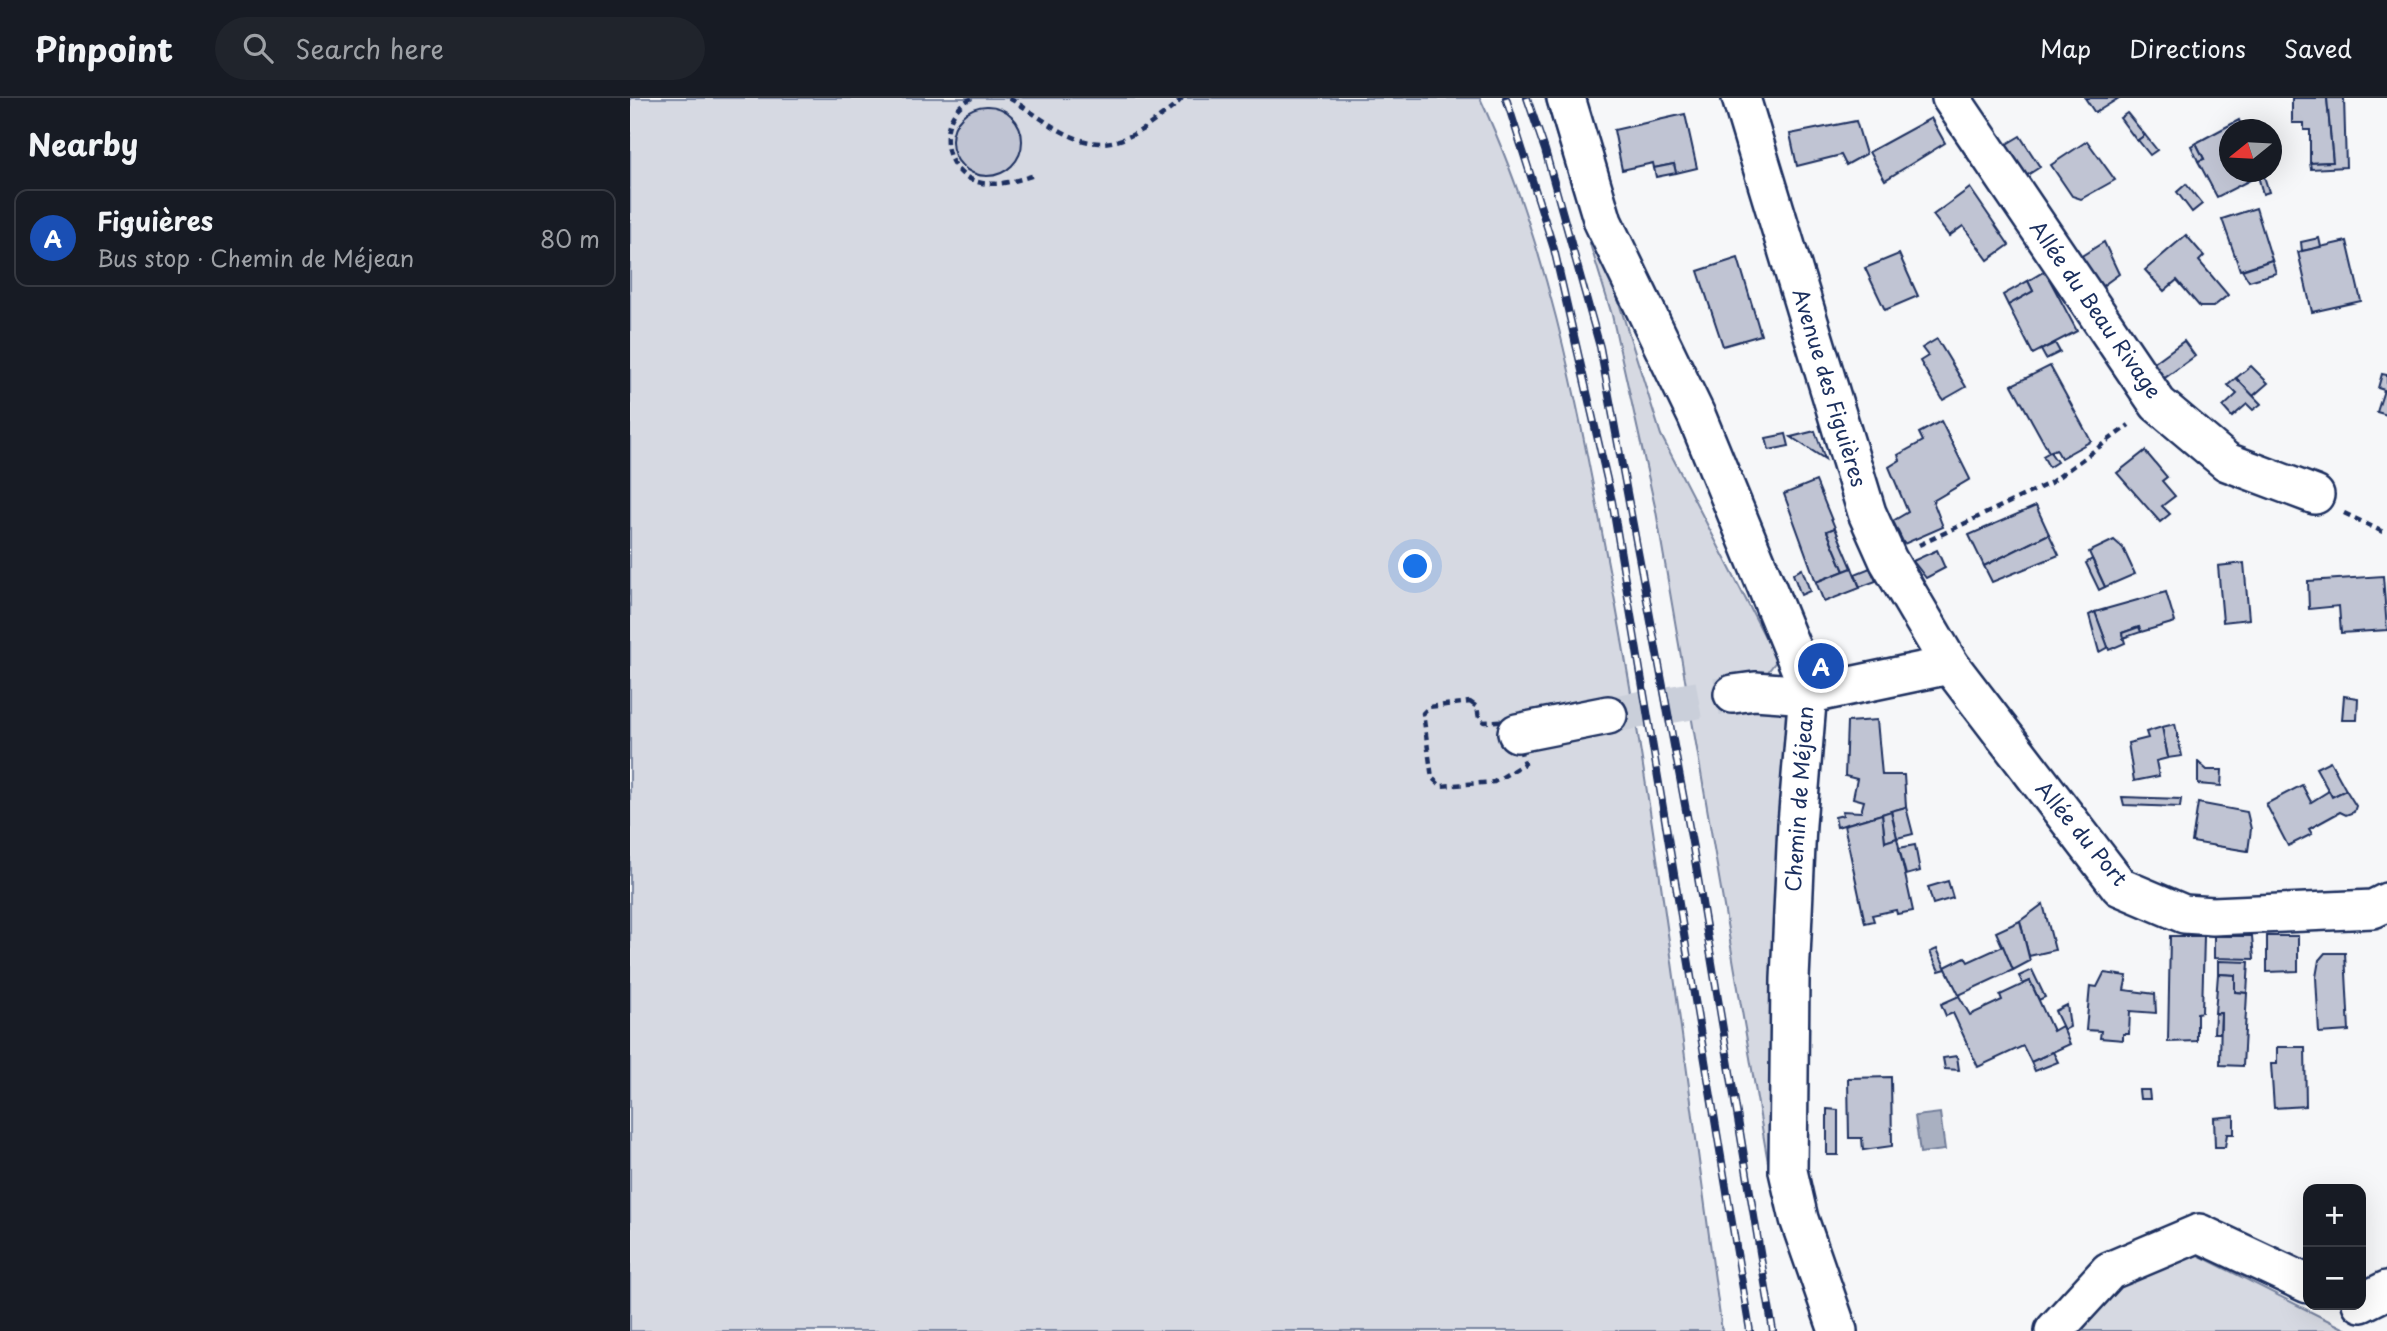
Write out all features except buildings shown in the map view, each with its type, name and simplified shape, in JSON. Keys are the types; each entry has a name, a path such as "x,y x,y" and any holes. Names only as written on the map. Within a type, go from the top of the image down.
{"street":[{"name":"Chemin de Méjean","path":"1566,98 1603,222 1697,417 1801,671 1807,695 1797,824 1790,979 1788,1171 1798,1219 1838,1331"},
{"name":"Avenue des Figuières","path":"1741,98 1867,513 1888,560 1950,665"},
{"name":"Allée du Beau Rivage","path":"1951,98 2158,404 2227,462 2315,495"},
{"path":"1733,694 1755,691 1807,695 1950,665"},
{"name":"Allée du Port","path":"1950,665 2120,887 2184,914 2213,916 2374,909 2387,902"},
{"path":"1517,733 1608,715"},
{"path":"2054,1331 2109,1271 2199,1233 2303,1282"},
{"path":"2366,1300 2387,1290"}],"path":[{"path":"970,98 953,113 947,129 951,161 961,174 979,183 995,184 1035,174"},
{"path":"1009,98 1069,137 1098,144 1129,139 1182,98"},
{"path":"1888,560 2050,483 2158,404"},
{"path":"2315,495 2360,523 2387,534"},
{"path":"1470,702 1477,707 1480,721 1509,718 1516,724 1517,733 1524,764 1513,773 1494,782 1441,786 1435,784 1423,713 1429,708 1470,702"}],"shaded area":[{"path":"630,98 1480,98 1503,152 1541,262 1570,376 1594,491 1623,645 1654,841 1722,1331 630,1331"},
{"path":"1545,98 1554,98 1661,435 1777,660 1767,673 1753,680 1786,709 1776,1209 1656,511 1612,315"},
{"path":"2192,1252 2349,1331 2081,1331 2123,1283"}],"water":[{"path":"1940,1113 1945,1150 1920,1153 1915,1116"}],"tunnel":[{"path":"1608,715 1733,694"}],"railway":[{"path":"1506,98 1554,249 1612,501 1750,1331"},
{"path":"1527,98 1545,150 1600,347 1693,848 1773,1331"}],"place":[{"name":"Figuières","path":"1821,666"}]}
